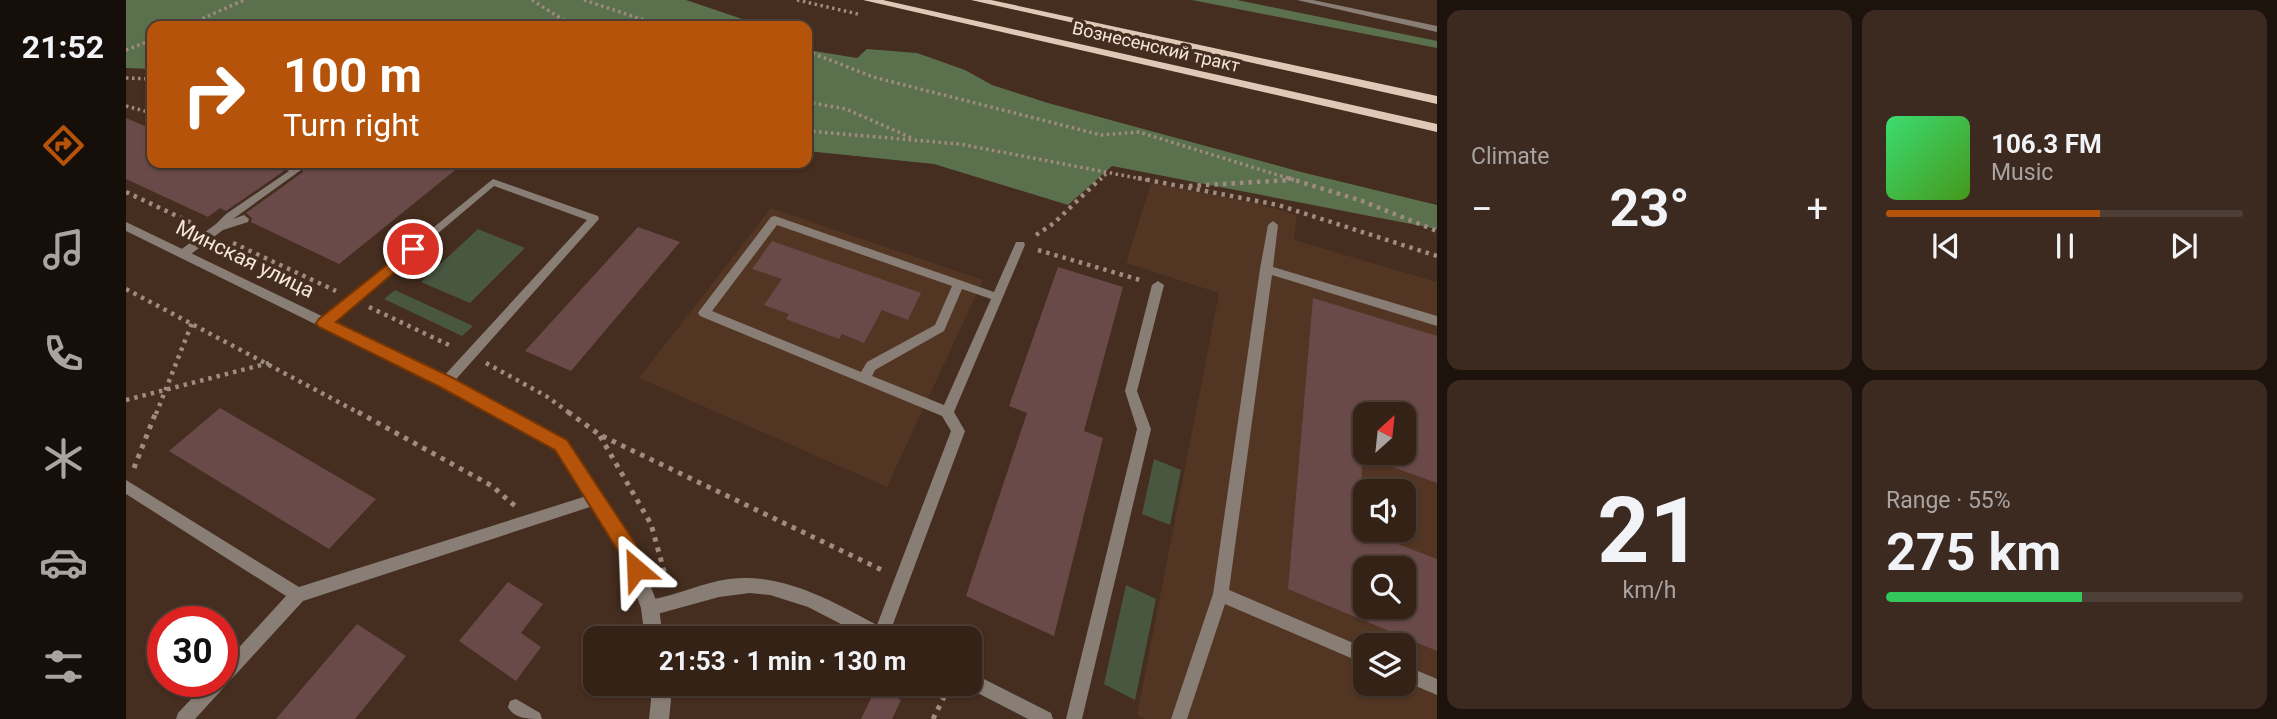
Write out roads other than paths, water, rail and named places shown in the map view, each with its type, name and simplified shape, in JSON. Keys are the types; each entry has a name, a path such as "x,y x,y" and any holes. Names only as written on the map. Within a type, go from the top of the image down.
{"main road":[{"name":"Вознесенский тракт","path":"868,0 1437,128"},
{"name":"Вознесенский тракт","path":"976,0 1437,100"}],"street":[{"path":"1301,0 1437,29"},
{"name":"Минская улица","path":"126,226 446,382 561,445 628,549 650,608 652,626"},
{"path":"659,719 661,696"}],"lane":[{"path":"183,254 230,216 296,170 291,168"},
{"path":"324,323 493,182 594,219 446,382"},
{"path":"216,230 244,219"},
{"path":"887,626 900,579 958,431 947,412 704,313 775,220 997,296"},
{"path":"1179,719 1221,594 1273,225"},
{"path":"947,412 1020,245"},
{"path":"1266,269 1437,321"},
{"path":"864,378 871,366 940,328 959,283"},
{"path":"1074,719 1144,429 1131,391 1158,285"},
{"path":"126,486 298,595"},
{"path":"238,660 298,595 596,499"},
{"path":"650,608 729,587 760,586 793,594 861,626"},
{"path":"1221,594 1353,651"},
{"path":"1416,678 1437,687"},
{"path":"982,686 1045,719"},
{"path":"184,719 204,697"},
{"path":"516,707 534,719"}]}
